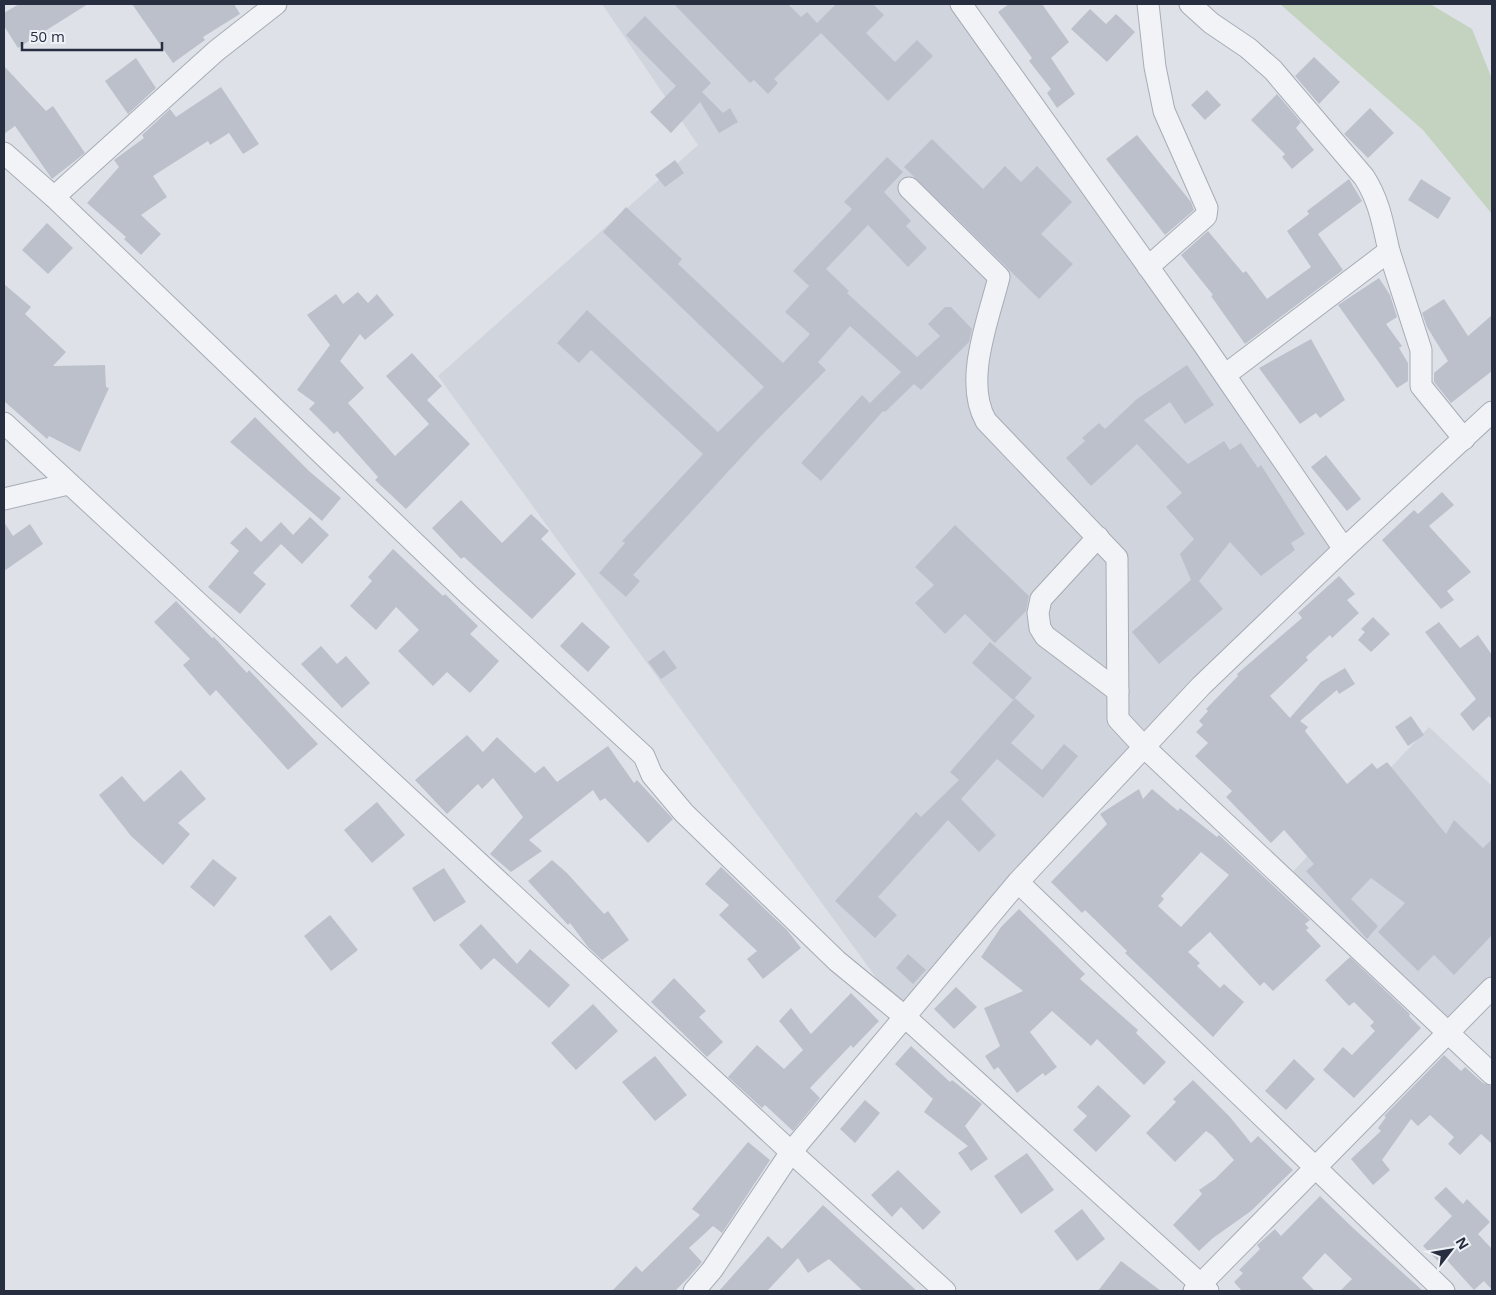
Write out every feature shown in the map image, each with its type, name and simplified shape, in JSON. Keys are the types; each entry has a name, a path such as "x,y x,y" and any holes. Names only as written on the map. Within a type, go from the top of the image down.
{"street":[{"path":"54,197 216,51 276,4"},
{"path":"961,4 1225,375 1344,549"},
{"path":"1148,4 1155,67 1164,112 1207,208 1206,216 1148,267"},
{"path":"1190,4 1211,23 1248,48 1272,70 1364,177 1374,192 1381,214 1388,251 1421,350 1421,386 1464,439"},
{"path":"4,153 54,197 454,580 644,756 652,775 684,813 837,961 904,1016 1201,1289 1492,988"},
{"path":"909,188 1000,277 979,356 977,392 980,410 986,421 1117,558 1118,719 1144,747 1492,1074"},
{"path":"1225,375 1388,251"},
{"path":"694,1291 712,1270 790,1152 1018,882 1201,686 1344,549 1492,412"},
{"path":"4,424 790,1152 946,1291"},
{"path":"4,499 68,484"},
{"path":"1098,537 1041,599 1038,613 1040,628 1045,636 1118,691"},
{"path":"1018,882 1444,1291"}],"shaded area":[{"path":"602,4 960,4 1344,549 904,1016 438,376 698,145"},
{"path":"1429,727 1492,786 1492,988 1449,1032 1286,879"}],"green space":[{"path":"1280,4 1430,4 1472,29 1492,79 1492,214 1423,130"}],"building":[{"path":"19,4 88,4 18,48 4,26 4,13"},
{"path":"132,4 234,4 240,14 203,37 205,40 173,63"},
{"path":"674,4 788,4 801,17 807,12 817,23 836,4 873,4 884,15 866,33 895,62 917,40 933,56 888,101 821,33 774,79 778,83 768,94 754,80 750,83"},
{"path":"1009,4 1042,4 1069,42 1051,58 1075,94 1057,108 1047,93 1051,89 1029,61 1032,58 998,12"},
{"path":"1090,9 1106,24 1116,14 1135,32 1107,62 1071,29"},
{"path":"645,16 711,83 702,92 723,113 730,108 738,122 719,133 700,102 671,133 650,112 676,86 626,35"},
{"path":"1314,57 1340,82 1319,104 1295,76"},
{"path":"136,58 156,88 128,114 105,81"},
{"path":"4,66 46,111 53,106 85,153 52,179 15,126 4,134"},
{"path":"221,87 259,144 243,154 229,133 210,145 208,141 153,176 167,197 141,215 161,234 141,255 124,239 126,237 87,203 119,167 114,160 144,138 142,135 170,109 176,117"},
{"path":"1207,90 1221,105 1205,120 1191,105"},
{"path":"1277,94 1301,122 1296,128 1314,150 1292,169 1282,157 1285,154 1251,120"},
{"path":"1370,108 1394,133 1368,158 1344,134"},
{"path":"1137,135 1191,202 1194,210 1165,235 1106,159"},
{"path":"932,139 983,189 1005,166 1021,182 1037,166 1072,202 1041,234 1073,264 1039,299 904,167"},
{"path":"887,157 903,172 884,192 911,221 906,226 927,248 908,267 868,225 826,269 849,291 847,293 917,357 940,336 928,324 945,307 951,307 972,329 969,342 921,390 914,384 885,412 883,411 821,481 801,463 862,395 870,403 901,372 850,326 818,362 826,370 759,438 633,575 640,581 626,597 599,573 625,543 622,541 703,454 591,350 579,363 557,343 587,310 718,432 764,387 603,232 626,207 682,259 678,264 783,363 810,334 785,312 809,286 793,271 852,209 844,202"},
{"path":"675,160 684,173 665,187 655,175"},
{"path":"1349,179 1362,201 1318,234 1343,270 1245,344 1211,296 1213,295 1181,255 1208,231 1243,273 1246,271 1267,299 1311,267 1287,231 1309,214 1307,211"},
{"path":"1421,179 1451,198 1438,219 1408,200"},
{"path":"47,223 73,248 48,274 22,250"},
{"path":"1379,278 1390,295 1397,317 1386,324 1402,346 1399,348 1408,363 1408,381 1397,388 1338,305"},
{"path":"4,284 31,307 25,314 66,352 53,366 105,365 106,387 109,388 80,452 49,436 47,439 4,401"},
{"path":"358,292 368,303 377,294 394,315 365,340 360,334 340,361 364,388 348,403 395,456 429,424 386,376 412,353 442,386 427,400 470,444 406,509 375,480 378,477 337,431 334,434 309,409 315,403 297,390 330,345 307,315 336,294 343,304"},
{"path":"1444,299 1468,336 1492,315 1492,371 1451,403 1434,382 1434,373 1448,361 1427,327 1422,313"},
{"path":"1311,339 1345,400 1320,418 1316,413 1300,424 1259,368"},
{"path":"1187,365 1214,405 1185,424 1170,402 1144,420 1188,464 1224,441 1230,450 1241,443 1258,468 1261,465 1305,534 1291,543 1295,550 1261,576 1230,542 1199,581 1223,609 1159,664 1132,632 1191,580 1180,554 1194,539 1166,507 1182,493 1137,444 1091,486 1066,458 1085,441 1082,438 1099,423 1105,429 1137,399"},
{"path":"255,417 309,471 341,498 322,521 230,442"},
{"path":"1326,455 1361,499 1347,511 1311,467"},
{"path":"1442,492 1454,505 1429,526 1471,572 1447,591 1454,600 1441,609 1382,540 1414,510 1418,514"},
{"path":"461,500 502,543 531,514 549,531 541,539 576,574 532,619 464,557 461,559 432,528"},
{"path":"310,517 329,535 302,564 281,544 253,573 266,584 240,614 208,587 239,551 230,543 246,527 261,542 281,522 293,535"},
{"path":"4,522 13,536 30,524 43,544 4,571"},
{"path":"955,525 1029,596 1026,611 995,643 965,614 945,634 915,603 934,585 915,567"},
{"path":"393,549 443,596 445,594 478,626 470,634 499,661 470,693 447,672 433,686 398,651 419,630 396,607 376,630 350,606 372,581 368,577"},
{"path":"1339,576 1355,594 1347,600 1359,613 1332,638 1330,635 1306,657 1308,660 1270,696 1290,718 1321,682 1345,668 1355,684 1339,694 1337,690 1300,721 1308,727 1305,731 1347,784 1372,763 1377,769 1387,762 1446,834 1454,820 1483,848 1492,839 1492,935 1454,975 1434,955 1418,971 1378,932 1405,903 1371,878 1351,899 1378,926 1367,939 1306,871 1314,864 1284,830 1271,843 1226,797 1232,791 1195,756 1208,743 1196,732 1203,725 1199,721 1208,711 1206,709 1238,676 1237,674 1302,618 1298,613"},
{"path":"176,601 212,638 214,637 247,673 249,670 318,744 288,770 216,690 210,696 183,665 190,659 154,622"},
{"path":"1373,617 1390,634 1371,652 1358,640 1365,632 1361,629"},
{"path":"582,622 610,647 588,672 560,646"},
{"path":"1439,622 1460,648 1478,635 1492,655 1492,720 1489,716 1473,731 1460,714 1476,699 1425,632"},
{"path":"990,642 1032,678 1013,700 972,663"},
{"path":"321,646 337,664 346,656 370,683 342,708 301,664"},
{"path":"664,650 677,668 661,679 648,662"},
{"path":"1015,698 1035,716 1011,743 1042,770 1064,744 1078,756 1043,798 997,759 961,799 996,835 979,852 948,820 878,897 897,915 875,938 835,901 916,812 921,817 959,780 950,772"},
{"path":"1411,716 1424,735 1408,746 1395,727"},
{"path":"467,735 483,752 497,737 535,773 544,766 557,782 608,746 634,783 637,780 673,819 648,843 605,798 600,801 593,790 529,840 542,851 511,872 490,854 523,817 493,778 482,789 478,784 447,814 415,780"},
{"path":"181,770 206,799 178,823 190,834 163,865 131,836 99,795 122,776 144,802"},
{"path":"1139,789 1143,799 1152,789 1178,811 1180,808 1217,837 1219,835 1310,920 1305,924 1309,928 1306,930 1321,946 1273,991 1264,982 1260,986 1210,932 1188,952 1200,963 1197,966 1220,988 1224,984 1244,1002 1213,1037 1125,953 1127,951 1085,910 1082,913 1051,882 1107,824 1100,814","holes":["1201,852 1229,875 1181,927 1158,906 1164,899 1161,896"]},
{"path":"377,802 405,835 372,863 344,830"},
{"path":"213,859 237,878 214,907 190,887"},
{"path":"552,860 567,873 604,914 608,911 629,940 602,960 588,947 570,923 568,925 528,881"},
{"path":"721,867 787,930 801,948 763,979 747,959 757,951 719,915 729,905 705,884"},
{"path":"444,868 466,902 434,922 412,888"},
{"path":"1019,909 1085,974 1080,979 1138,1030 1136,1033 1166,1062 1144,1085 1097,1039 1091,1046 1052,1011 1030,1032 1057,1067 1045,1076 1043,1073 1017,1093 998,1067 994,1070 985,1056 1000,1046 984,1008 1023,991 981,957 1001,927"},
{"path":"330,915 358,950 331,971 304,936"},
{"path":"481,924 517,964 530,949 570,985 549,1008 494,958 481,970 459,945"},
{"path":"908,954 926,970 913,984 896,968"},
{"path":"1350,957 1410,1014 1409,1016 1421,1028 1354,1098 1323,1070 1343,1047 1352,1055 1375,1031 1370,1026 1374,1022 1354,1002 1349,1006 1325,980"},
{"path":"674,978 706,1011 699,1017 723,1042 707,1057 651,1002"},
{"path":"956,987 977,1007 954,1029 934,1009"},
{"path":"851,993 879,1021 853,1048 851,1045 810,1088 820,1098 793,1131 765,1105 762,1108 728,1077 757,1045 784,1069 803,1050 779,1021 791,1008 811,1034"},
{"path":"593,1004 618,1031 576,1070 551,1043"},
{"path":"911,1046 950,1082 952,1080 982,1104 965,1126 988,1159 971,1171 958,1153 968,1146 924,1112 933,1099 895,1064"},
{"path":"1444,1055 1461,1071 1465,1067 1483,1083 1492,1086 1492,1144 1481,1134 1460,1155 1448,1144 1454,1137 1430,1115 1418,1126 1411,1119 1382,1160 1390,1170 1373,1185 1351,1159 1381,1131 1378,1128 1386,1117 1384,1116"},
{"path":"655,1056 687,1095 655,1121 622,1082"},
{"path":"1294,1059 1315,1079 1286,1110 1265,1091"},
{"path":"1193,1080 1230,1117 1251,1143 1258,1136 1293,1170 1251,1211 1213,1238 1199,1251 1173,1225 1202,1194 1199,1190 1215,1179 1234,1160 1213,1136 1206,1131 1175,1162 1146,1133 1176,1102 1173,1099"},
{"path":"1098,1085 1131,1116 1096,1152 1073,1130 1087,1116 1077,1107"},
{"path":"865,1100 880,1113 855,1143 840,1129"},
{"path":"748,1142 770,1160 722,1233 713,1226 689,1248 702,1262 689,1277 675,1291 612,1291 636,1266 642,1272 700,1215 692,1209"},
{"path":"1027,1153 1054,1190 1021,1214 994,1176"},
{"path":"898,1170 941,1212 923,1230 901,1207 892,1217 871,1195"},
{"path":"1446,1187 1463,1204 1467,1199 1490,1222 1478,1234 1492,1249 1492,1290 1484,1281 1474,1290 1444,1257 1439,1262 1423,1246 1452,1216 1434,1198"},
{"path":"1320,1196 1423,1291 1340,1291 1352,1279 1325,1253 1302,1278 1315,1291 1242,1291 1234,1282 1243,1273 1239,1270 1260,1249 1257,1245 1275,1229 1281,1236"},
{"path":"823,1205 917,1291 863,1291 829,1259 808,1273 798,1258 767,1291 719,1291 768,1236 782,1249"},
{"path":"1082,1209 1105,1239 1077,1261 1054,1231"},
{"path":"1121,1261 1161,1291 1098,1291"}]}
